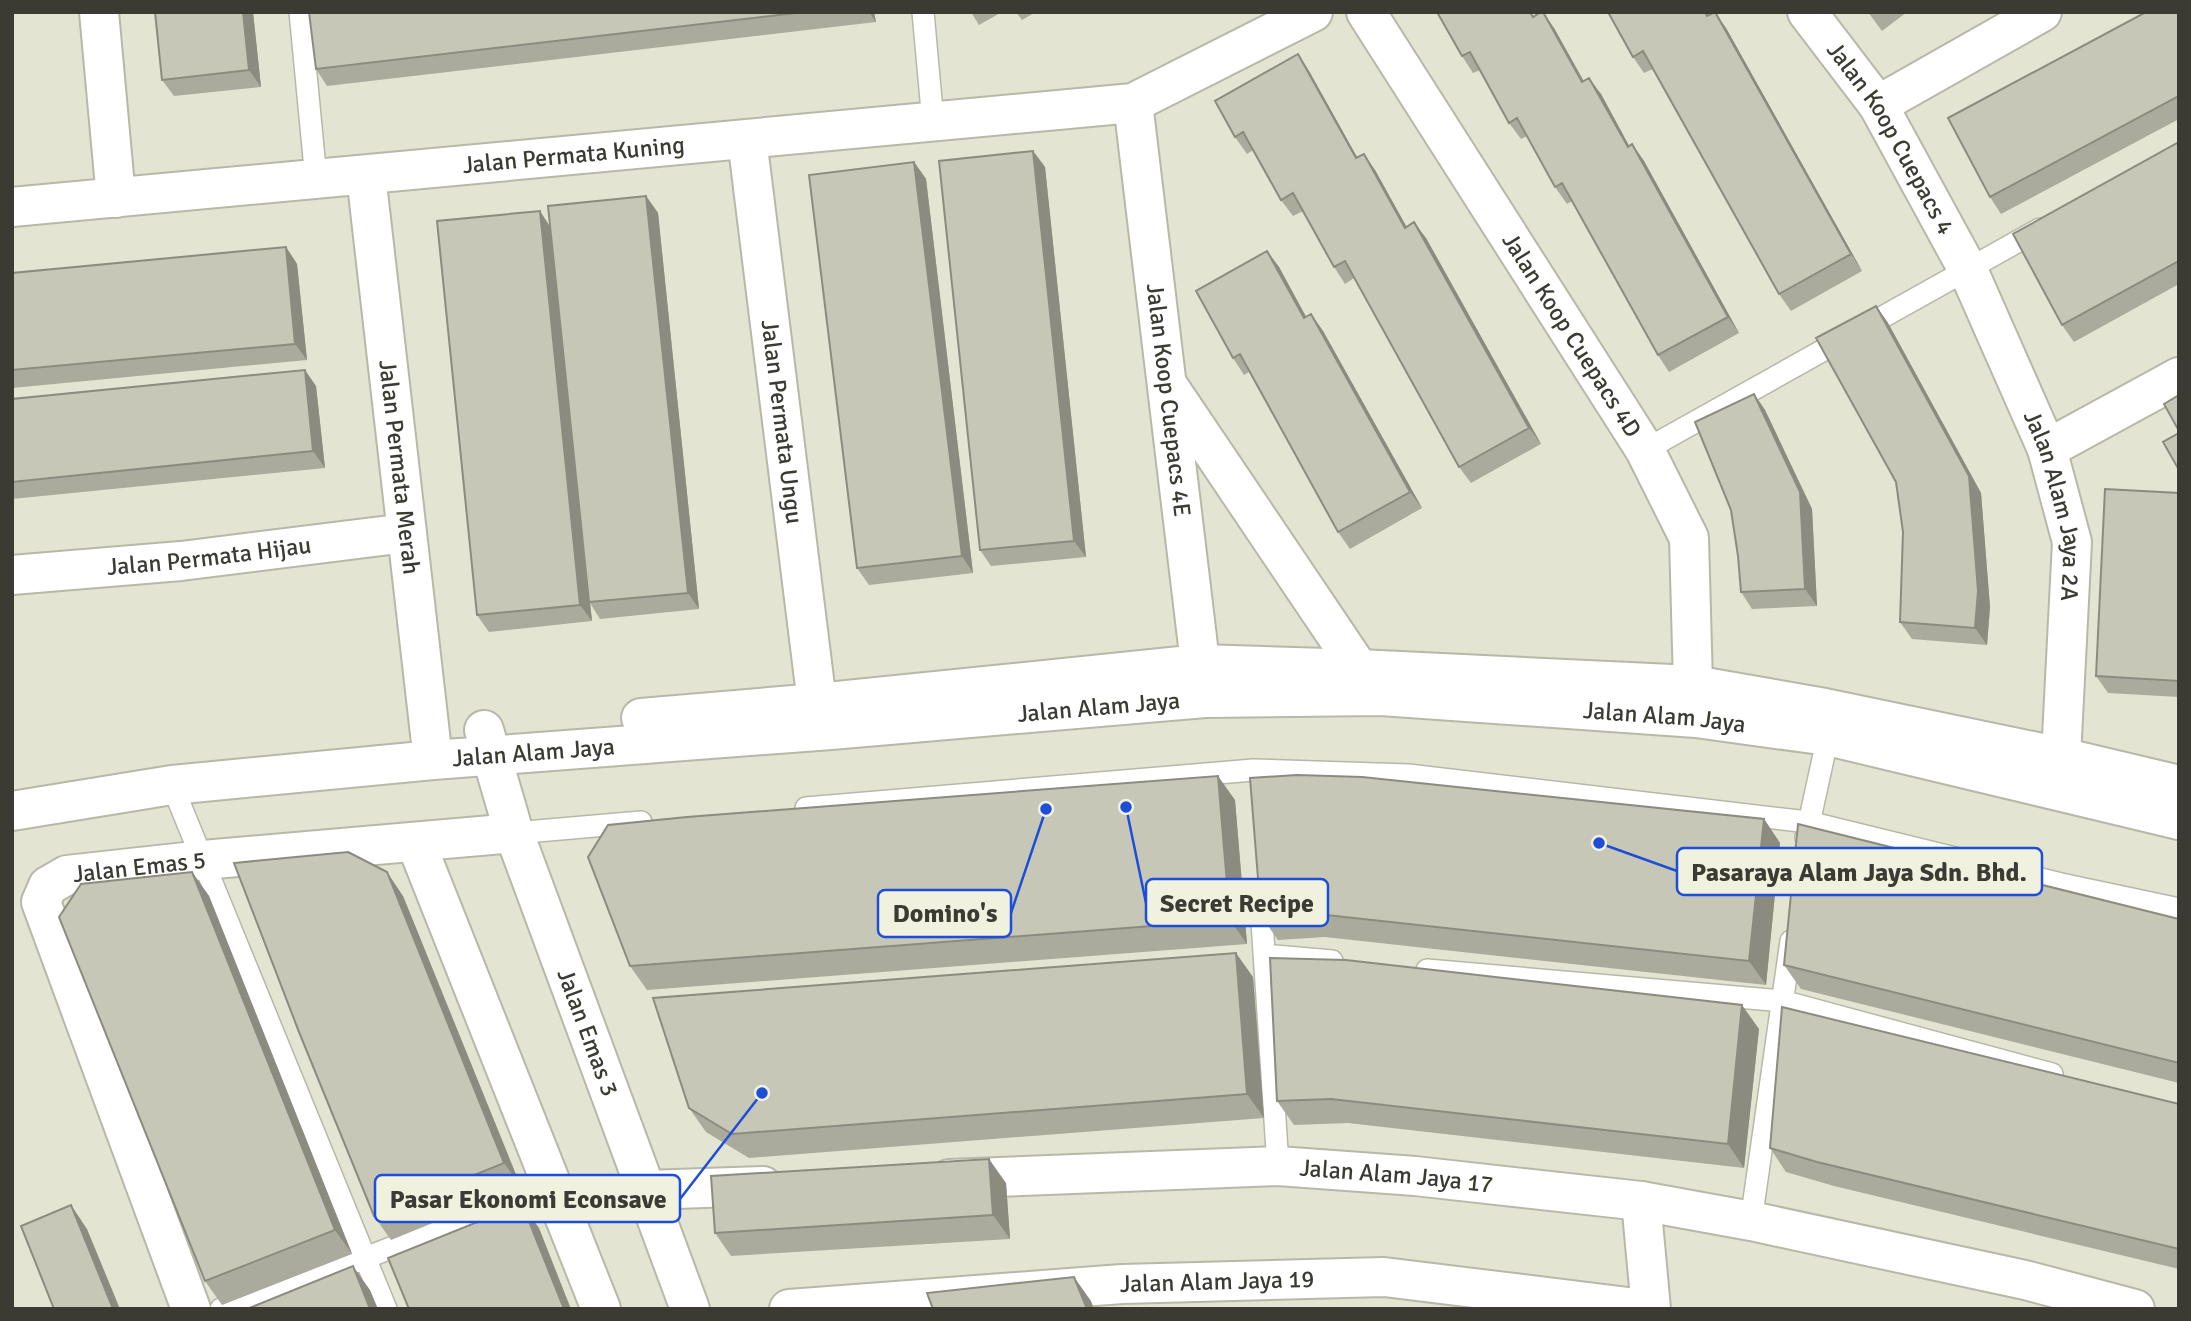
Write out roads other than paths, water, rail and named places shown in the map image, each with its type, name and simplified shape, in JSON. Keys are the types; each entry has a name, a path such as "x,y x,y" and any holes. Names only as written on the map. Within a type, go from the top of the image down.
{"street":[{"path":"99,12 116,198"},
{"name":"Jalan Koop Cuepacs 4D","path":"1366,12 1645,450 1689,538 1693,685"},
{"name":"Jalan Koop Cuepacs 4","path":"1807,12 1878,105 1968,270"},
{"path":"1878,105 2042,12"},
{"path":"1133,103 1300,16"},
{"name":"Jalan Permata Kuning","path":"12,207 1133,103"},
{"name":"Jalan Koop Cuepacs 4E","path":"1133,103 1202,681"},
{"name":"Jalan Permata Ungu","path":"747,139 817,704"},
{"name":"Jalan Permata Merah","path":"366,175 431,747"},
{"name":"Jalan Alam Jaya 2A","path":"1968,270 2047,449 2072,542 2061,757"},
{"path":"2047,449 2179,376"},
{"path":"1166,383 1359,668"},
{"name":"Jalan Permata Hijau","path":"12,575 181,561 406,533"},
{"name":"Jalan Alam Jaya","path":"487,743 817,704 1202,681 1359,668 1693,685 1825,708 2061,757 2179,785"},
{"name":"Jalan Alam Jaya","path":"12,785 487,743 831,730 1202,681 1696,718 1828,736 2179,820"},
{"name":"Jalan Emas 3","path":"487,743 514,833 690,1309"},
{"name":"Jalan Alam Jaya","path":"12,811 431,747"},
{"name":"Jalan Emas 5","path":"191,1309 41,902 48,886 67,875 203,860 514,833"},
{"path":"416,843 601,1309"},
{"name":"Jalan Alam Jaya 17","path":"921,1180 1278,1166 1415,1176 1641,1201 1751,1221 2025,1280 2135,1309"},
{"path":"646,1190 797,1185"},
{"path":"1641,1201 1651,1309"},
{"name":"Jalan Alam Jaya 19","path":"789,1309 1127,1296 1384,1277 1644,1309"}],"lane":[{"path":"299,12 316,179"},
{"path":"923,12 933,122"},
{"path":"1645,450 2062,217"},
{"path":"1802,864 1808,822 1828,736"},
{"path":"1253,770 1254,796"},
{"path":"793,809 1253,770 1408,775 1808,822 2061,884 2179,909"},
{"path":"172,786 386,1309"},
{"path":"514,833 667,820"},
{"path":"1259,876 1278,1166"},
{"path":"1751,1221 1794,919"},
{"path":"1264,955 1346,963"},
{"path":"1401,967 1782,1001 2073,1079"},
{"path":"221,1309 365,1258 551,1186"}],"place":[{"name":"Secret Recipe","path":"1126,807"},
{"name":"Domino's","path":"1046,809"},
{"name":"Pasaraya Alam Jaya Sdn. Bhd.","path":"1599,843"},
{"name":"Pasar Ekonomi Econsave","path":"762,1093"}]}
